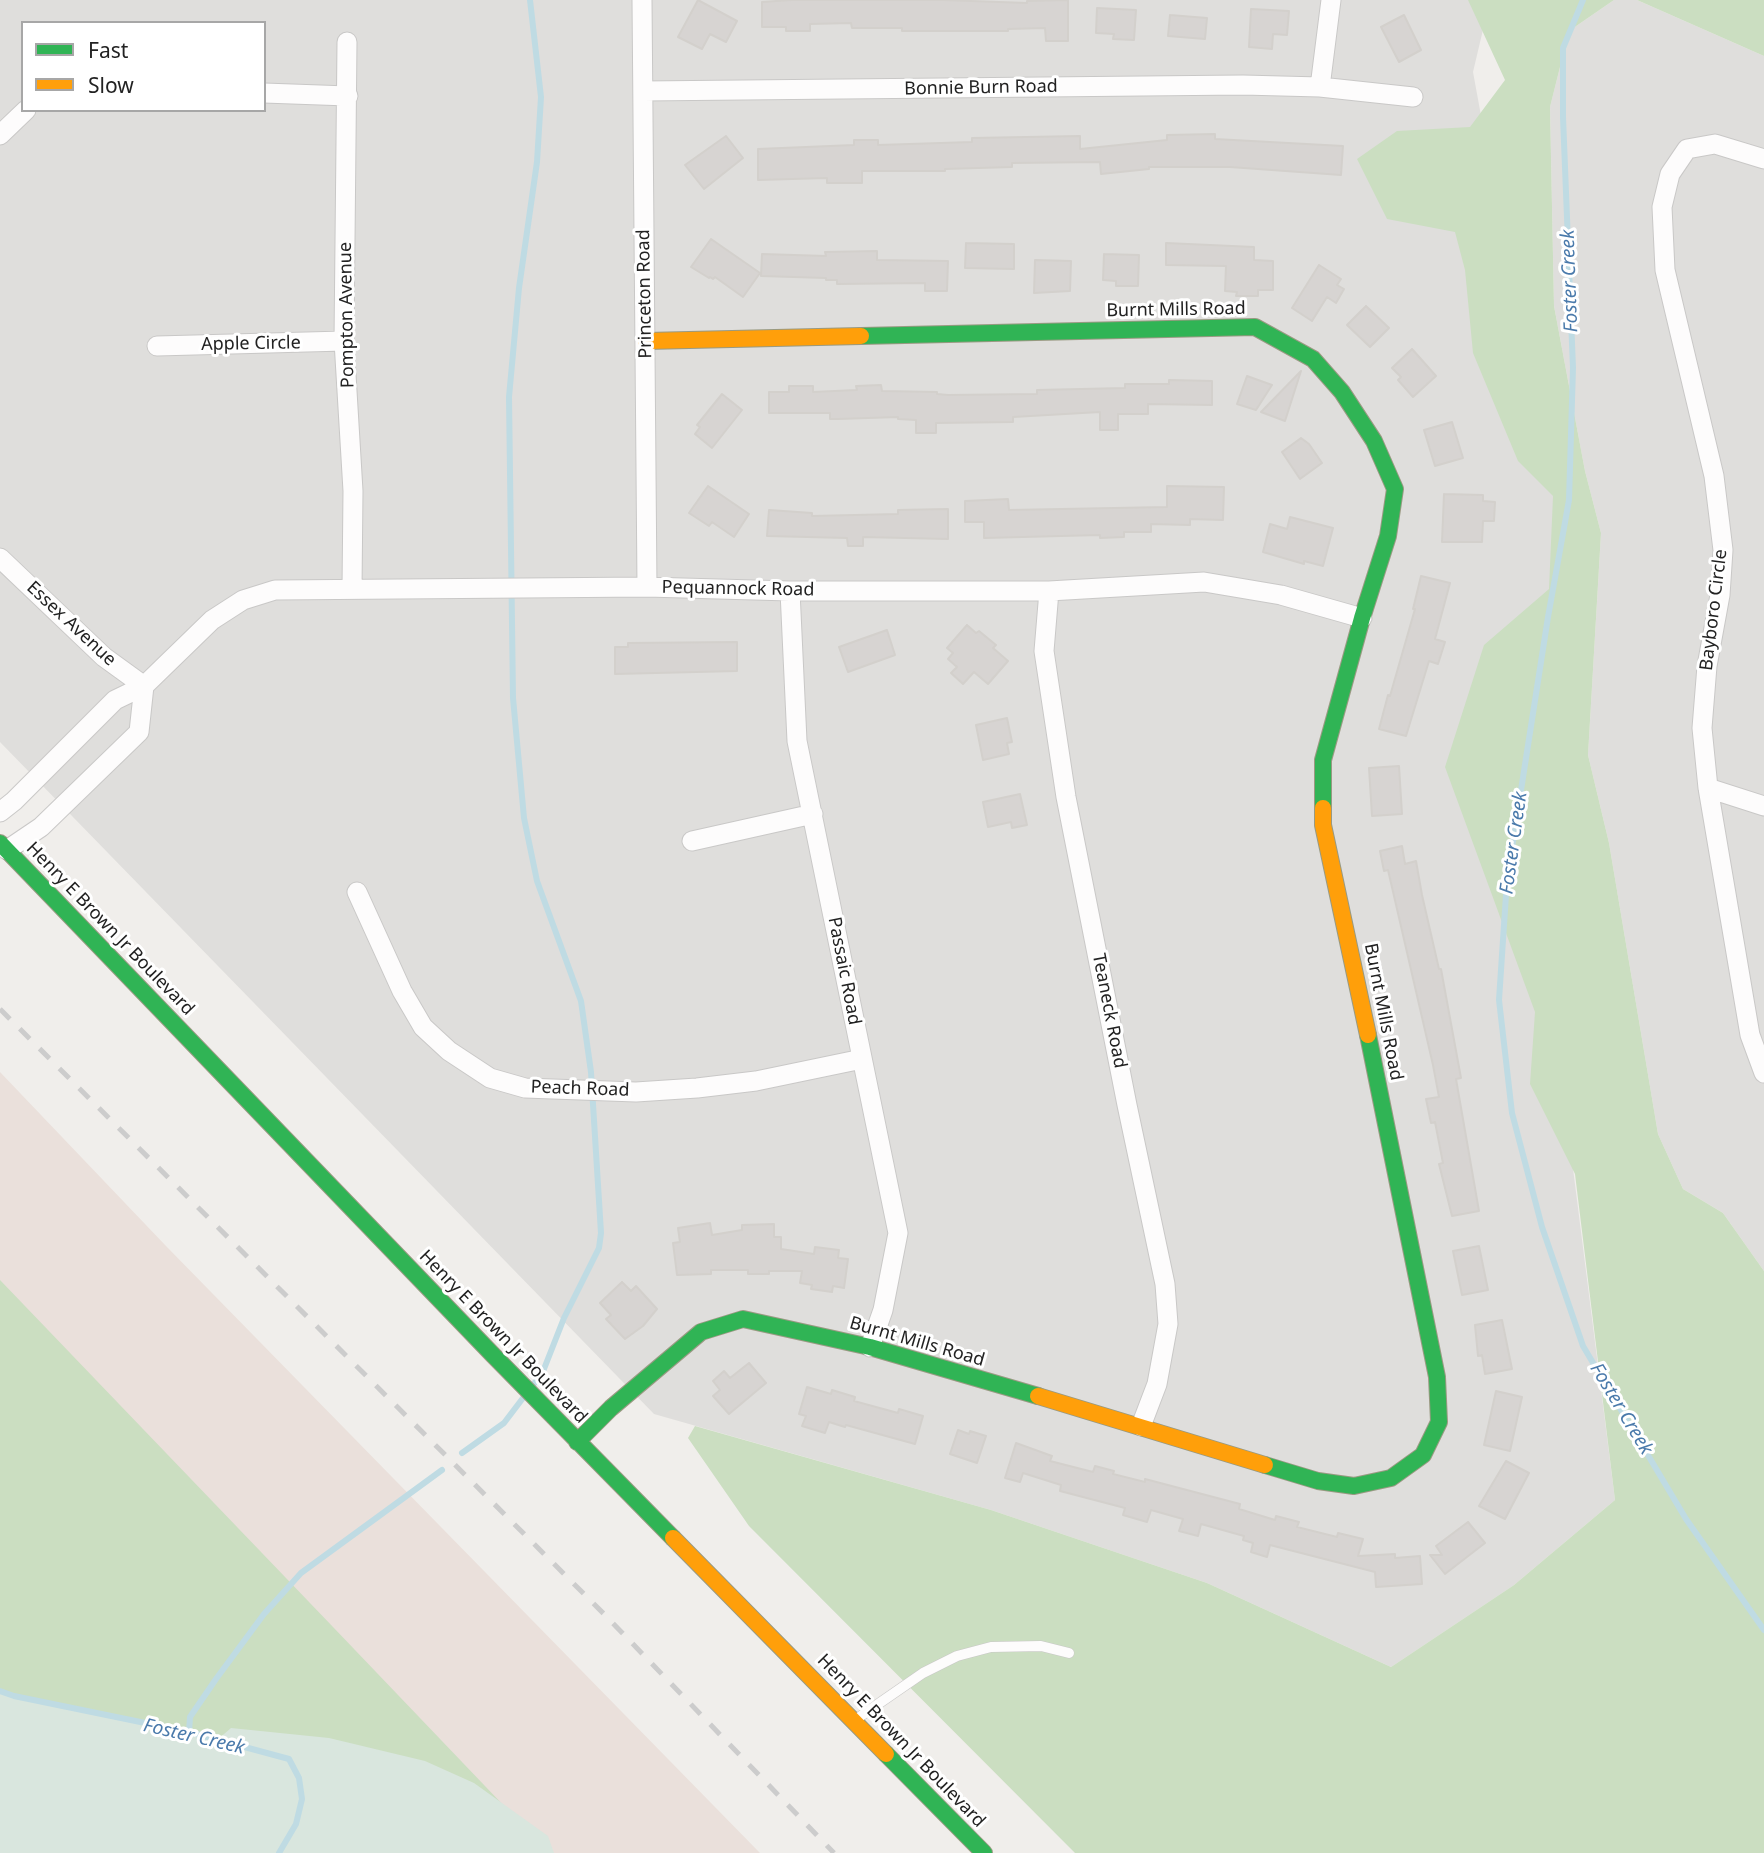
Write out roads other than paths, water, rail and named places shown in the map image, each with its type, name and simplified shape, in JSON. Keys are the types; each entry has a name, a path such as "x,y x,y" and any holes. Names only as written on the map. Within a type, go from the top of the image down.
{"street":[{"name":"Princeton Road","path":"642,0 647,587"},
{"path":"1320,87 1331,0"},
{"name":"Pompton Avenue","path":"347,42 345,341 353,491 352,589"},
{"name":"Bonnie Burn Road","path":"643,91 1229,85 1320,87 1413,97"},
{"path":"266,93 348,96"},
{"path":"0,135 24,112"},
{"name":"Bayboro Circle","path":"1764,159 1715,144 1687,149 1670,174 1662,206 1665,270 1714,476 1724,550 1720,595 1707,666 1702,728 1708,788 1750,1035 1764,1073"},
{"name":"Burnt Mills Road","path":"578,1442 611,1408 701,1332 743,1319 870,1347 1318,1481 1354,1486 1391,1478 1423,1455 1438,1422 1437,1377 1323,825 1323,760 1362,618 1388,536 1395,489 1374,441 1342,392 1313,359 1255,327 646,341"},
{"name":"Apple Circle","path":"158,346 345,341"},
{"name":"Essex Avenue","path":"0,558 104,657 144,686"},
{"name":"Pequannock Road","path":"0,812 115,700 144,686 212,621 243,600 275,590 647,587 790,591 1049,591 1204,582 1281,594 1362,618"},
{"name":"Passaic Road","path":"790,591 797,741 898,1233 883,1310 870,1347"},
{"name":"Teaneck Road","path":"1049,591 1044,651 1066,797 1165,1284 1168,1324 1157,1384 1141,1426"},
{"path":"4,847 41,827 139,732 144,686"},
{"path":"1708,788 1764,806"},
{"path":"692,841 813,814"},
{"name":"Henry E Brown Jr Boulevard","path":"4,847 578,1442 984,1853"},
{"name":"Peach Road","path":"357,892 402,991 424,1027 449,1051 490,1078 525,1088 636,1092 756,1081 862,1059"}],"lane":[{"path":"855,1720 923,1673 957,1656 991,1647 1041,1646 1069,1653"}],"waterway":[{"path":"530,0 541,97 537,162 519,288 509,397 513,698 524,818 537,881 581,1001 591,1072 601,1233 599,1248 564,1318 542,1374 532,1386"},
{"name":"Foster Creek","path":"1583,0 1563,48 1563,117 1573,368 1569,500 1507,880 1499,1000 1512,1113 1542,1227 1583,1346 1686,1519 1764,1630"},
{"path":"462,1453 504,1423 523,1398"},
{"path":"189,1732 190,1717 216,1679 264,1614 301,1573 442,1470"},
{"name":"Foster Creek","path":"0,1691 189,1732 289,1759 299,1778 302,1799 296,1824 279,1853"}],"railway":[{"path":"0,1009 605,1615 834,1853"}]}
